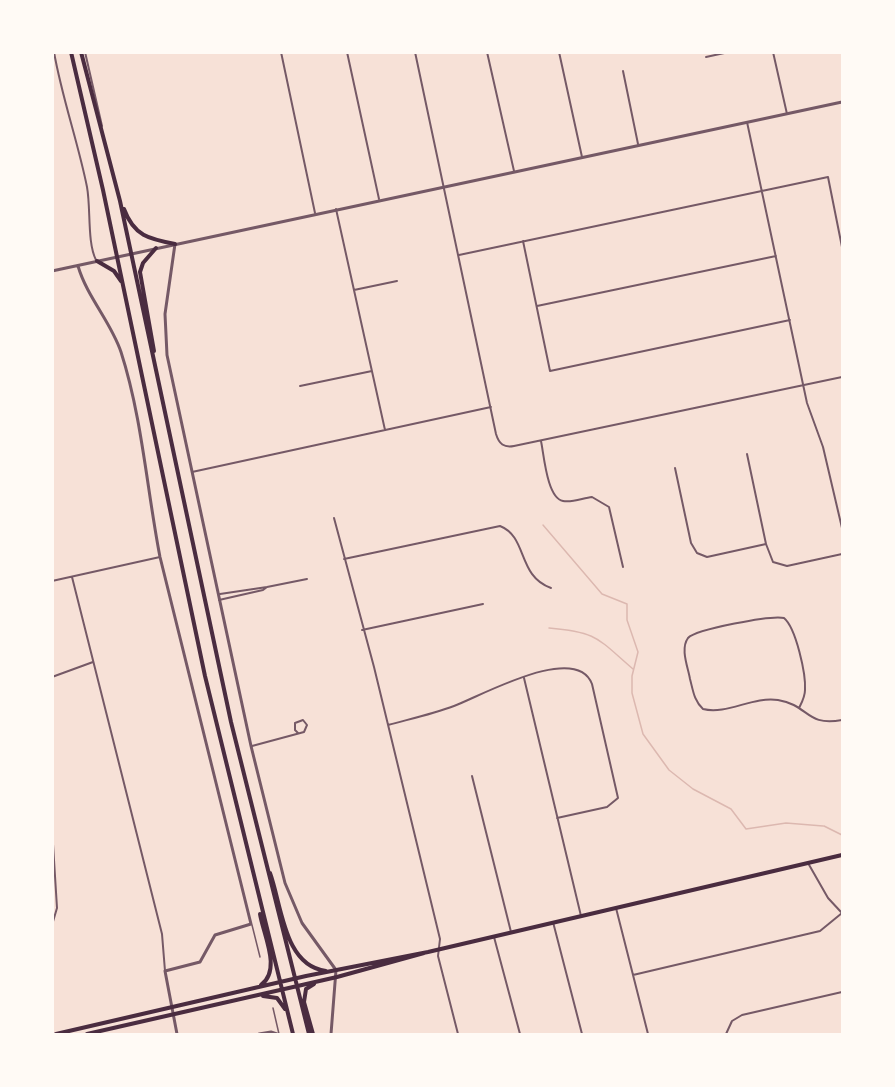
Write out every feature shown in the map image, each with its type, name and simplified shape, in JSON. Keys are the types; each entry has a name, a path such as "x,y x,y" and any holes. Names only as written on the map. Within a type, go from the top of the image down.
{"main road":[{"path":"71,52 117,257 205,676 293,1035"},
{"path":"83,52 118,192 221,677 294,979 311,1035"},
{"path":"118,192 134,230 144,238 176,244"},
{"path":"156,248 146,258 140,272 158,379"},
{"path":"96,261 114,271 123,285"},
{"path":"262,848 296,955 311,969 330,972"},
{"path":"56,1035 280,982 495,937 843,855"},
{"path":"255,988 267,981 272,967 257,892"},
{"path":"87,1035 337,977 413,958 428,952"},
{"path":"311,1035 305,994 308,987 318,981"},
{"path":"244,998 273,996 280,1002 289,1019"}],"street":[{"path":"54,52 83,168 91,210 92,252 96,261"},
{"path":"281,52 315,213"},
{"path":"347,52 380,199"},
{"path":"415,52 497,438 503,445 509,447 541,441 843,377"},
{"path":"487,52 514,171"},
{"path":"559,52 582,157"},
{"path":"706,57 729,52"},
{"path":"774,52 787,114"},
{"path":"623,71 638,144"},
{"path":"52,271 445,185 843,102"},
{"path":"747,122 803,385 811,416 823,447 843,528"},
{"path":"459,255 828,177 843,246"},
{"path":"336,209 385,430"},
{"path":"522,241 550,371 790,320"},
{"path":"176,244 166,305 165,334 192,472 250,746 292,903 302,923 336,970 331,1035"},
{"path":"537,306 776,255"},
{"path":"78,266 122,355 151,496 160,557 251,924 215,936 204,957 197,964 165,971"},
{"path":"354,290 397,281"},
{"path":"300,386 372,370"},
{"path":"192,472 491,406"},
{"path":"541,441 551,488 556,498 566,502 592,497 609,507 623,567"},
{"path":"747,454 766,544 776,564 786,566 843,554"},
{"path":"675,468 691,543 700,555 707,556 766,544"},
{"path":"334,518 441,939 439,957 458,1035"},
{"path":"344,559 500,526 511,534 535,580 551,588"},
{"path":"52,581 160,557"},
{"path":"72,577 162,934 170,1008 177,1035"},
{"path":"219,600 307,579"},
{"path":"218,595 267,587"},
{"path":"362,630 483,604"},
{"path":"799,708 805,695 805,683 794,630 784,618 768,618 700,632 689,638 684,648 694,696 703,709 715,710 765,699 780,700 799,708 821,722 843,720"},
{"path":"52,677 93,662"},
{"path":"388,725 447,709 524,678 557,668 588,675 618,790 617,801 607,807 557,818"},
{"path":"524,678 581,916"},
{"path":"250,746 298,733 307,729 303,720 295,723 295,730 298,733"},
{"path":"472,776 511,932"},
{"path":"52,828 57,908 52,925"},
{"path":"633,975 820,931 842,913 828,898 811,873 808,863"},
{"path":"616,908 648,1035"},
{"path":"553,922 582,1035"},
{"path":"495,937 520,1035"},
{"path":"726,1035 732,1021 742,1015 843,992"},
{"path":"259,1035 271,1032 278,1035"}],"lane":[{"path":"251,924 260,957"},
{"path":"273,1008 278,1035"}],"waterway":[{"path":"543,525 602,594 627,604 627,620 638,652 632,676 632,693 643,734 669,770 693,789 731,809 746,829 786,823 823,826"},
{"path":"549,628 588,635 612,650 633,669"},
{"path":"824,826 842,835"}]}
